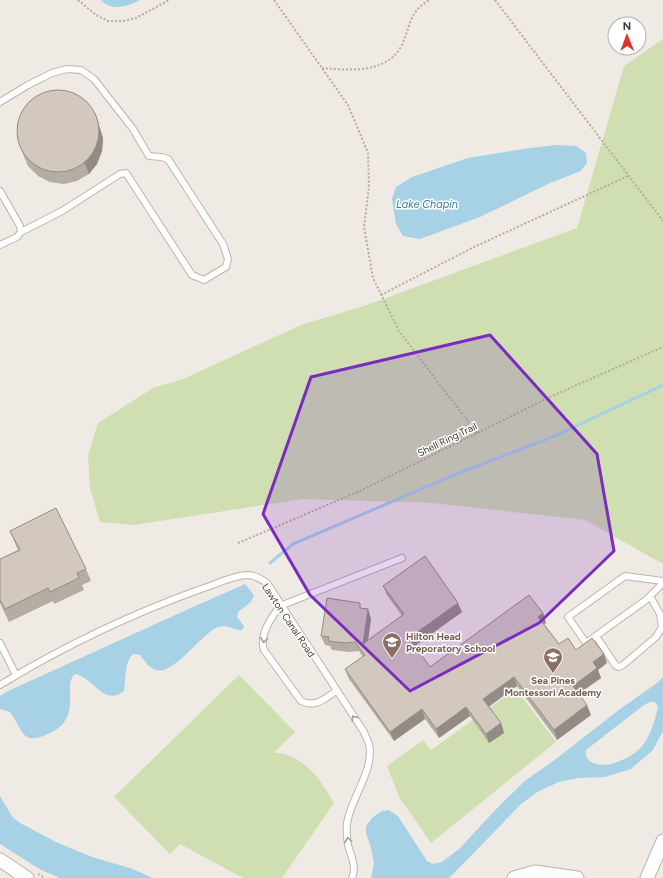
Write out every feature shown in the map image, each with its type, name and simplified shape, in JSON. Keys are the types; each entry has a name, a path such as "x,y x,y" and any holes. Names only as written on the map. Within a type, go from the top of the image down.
{"street":[{"path":"651,875 663,841"},
{"path":"0,860 27,878"},
{"path":"514,878 535,872 577,878"}],"lane":[{"path":"0,102 28,85 52,73 67,69 81,70 94,79 133,129 149,156 161,156 168,158 223,244 228,259 226,267 204,280 192,275 126,173 120,174 62,211 21,232 17,237 0,245"},
{"path":"0,192 20,226 21,232"},
{"path":"336,691 315,704 308,704 301,701 264,650 262,644 263,635 272,616 280,606 402,558"},
{"name":"Lawton Canal Road","path":"0,685 63,648 114,624 185,595 234,578 248,575 260,578 267,584 364,732 369,744 369,756 365,775 347,822 346,833 348,847 354,861 355,872 352,878"},
{"path":"625,576 663,582 650,596 586,643 568,617 625,576"},
{"path":"596,636 616,666 623,666 656,637 662,627 660,614 650,596"},
{"path":"0,643 16,675"}],"path":[{"path":"78,0 96,15 108,21 124,21 136,18 168,0"},
{"path":"274,0 348,105 368,153 368,186 364,227 372,278 399,331 477,433"},
{"path":"322,68 342,70 364,69 385,63 399,50 416,11 429,0"},
{"path":"495,0 663,221"},
{"path":"381,295 472,248 628,176"},
{"name":"Shell Ring Trail","path":"238,543 360,491 552,396 663,347"}],"highlighted area":[{"path":"490,335 597,454 614,551 539,623 410,691 310,595 263,514 311,377"}],"green space":[{"path":"663,39 663,564 585,520 432,503 303,499 134,525 100,522 90,488 88,455 98,423 153,388 183,379 301,325 364,306 577,228 624,66 638,56 647,56 647,50"},
{"path":"239,675 295,732 274,753 285,754 302,763 315,775 334,803 282,878 243,878 180,844 170,854 114,797"},
{"path":"516,689 556,742 431,843 399,797 387,766 423,740 431,750"}],"water":[{"path":"101,0 140,0 125,6 115,7 105,4"},
{"name":"Lake Chapin","path":"557,145 576,146 586,153 587,163 581,171 550,183 480,217 420,239 403,236 396,224 392,199 396,187 412,177 468,158"},
{"path":"245,584 254,595 251,602 238,612 237,617 244,626 242,630 224,626 218,627 211,631 179,661 163,670 151,668 140,655 133,654 128,662 124,691 117,695 110,696 105,694 82,677 75,674 71,679 69,711 66,720 59,727 48,734 33,738 24,735 10,712 0,709 0,696 6,692"},
{"path":"663,677 663,731 653,750 631,769 605,777 579,778 559,782 537,792 520,805 449,878 371,878 374,863 366,833 366,826 372,818 382,811 389,810 398,816 427,861 433,864 442,862 459,849 501,804 526,780","holes":["650,702 655,702 658,707 656,717 646,741 637,751 618,762 605,765 595,764 588,759 586,750 644,705"]},
{"path":"0,796 13,818 22,824 56,842 92,857 133,869 153,878 60,878 41,870 0,844"}],"building":[{"path":"58,90 74,94 87,102 95,115 99,131 95,147 87,160 74,168 58,172 42,168 29,160 21,147 17,131 21,115 29,102 42,94"},
{"path":"56,508 86,569 77,573 79,578 50,592 48,588 5,609 0,600 0,559 20,550 10,531"},
{"path":"425,556 458,603 409,638 430,667 529,595 543,613 538,617 559,644 568,638 576,650 592,638 604,654 593,662 597,668 573,686 587,705 554,730 514,677 483,699 501,723 486,734 466,707 436,729 422,709 390,732 345,669 365,655 355,642 345,643 328,641 329,637 321,636 327,598 360,603 360,608 368,609 363,644 404,614 383,586"}],"waterway":[{"path":"270,563 293,544 454,475 555,436 663,385"}],"place":[{"name":"Hilton Head Preporatory School","path":"392,659"},
{"name":"Sea Pines Montessori Academy","path":"553,674"}]}
